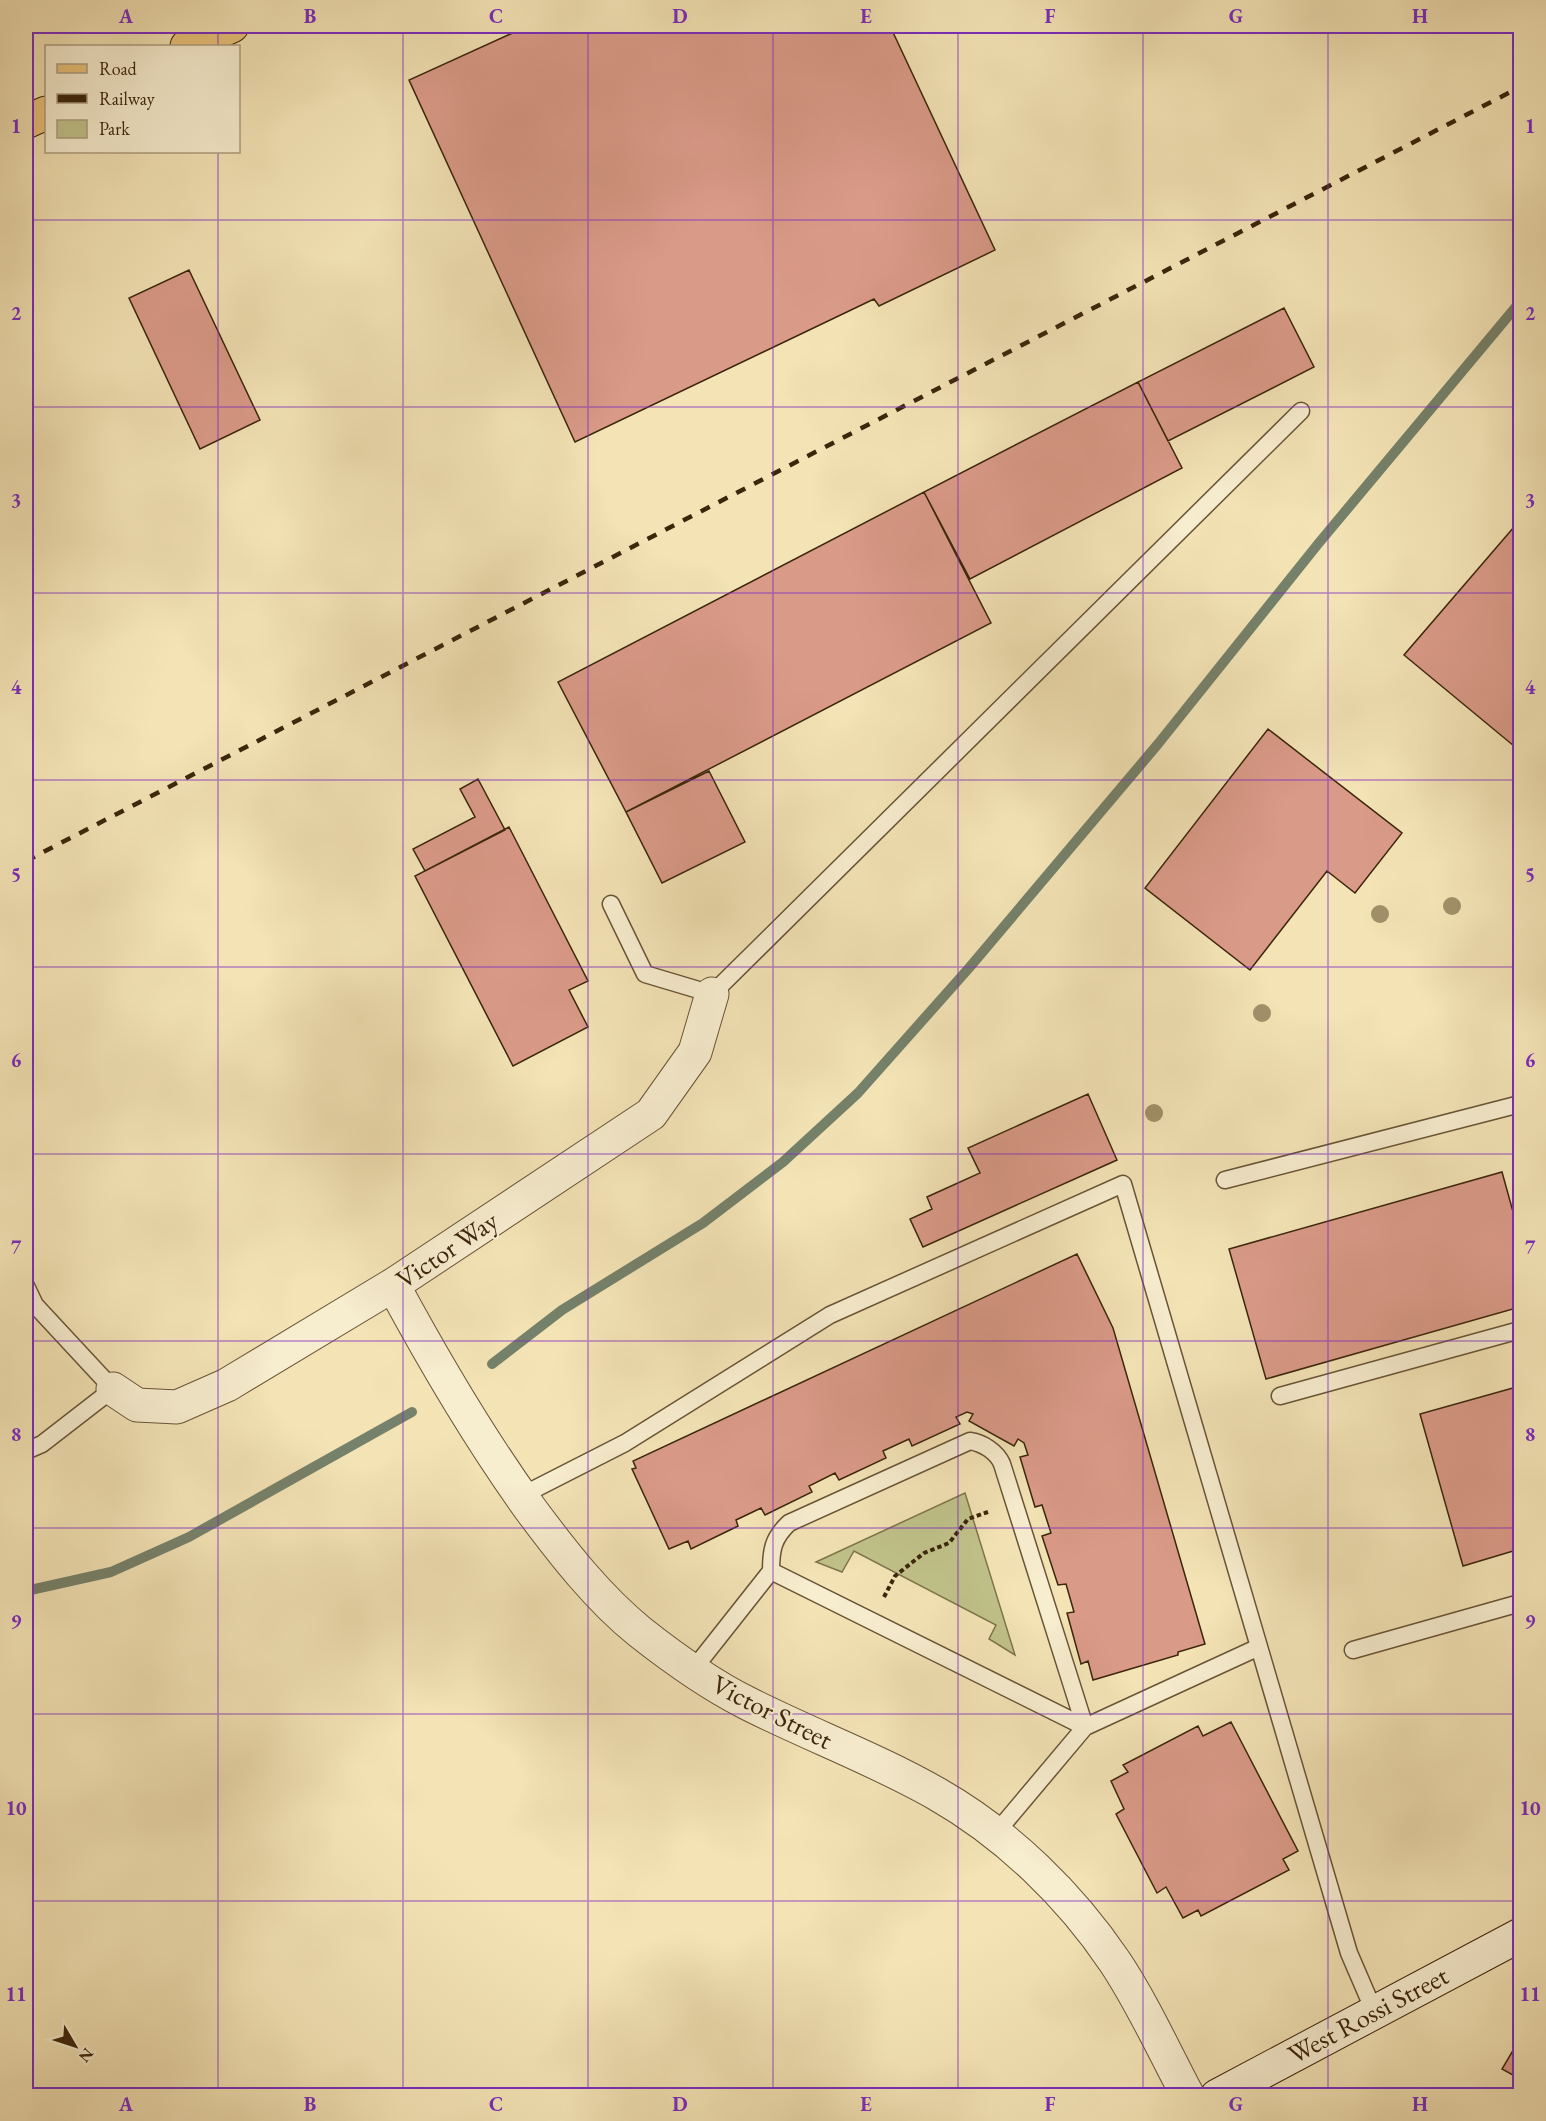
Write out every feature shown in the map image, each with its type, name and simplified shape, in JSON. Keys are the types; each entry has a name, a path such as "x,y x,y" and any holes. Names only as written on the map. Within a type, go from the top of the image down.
{"main road":[{"path":"190,45 232,26"},
{"path":"26,123 45,114"}],"street":[{"name":"Victor Way","path":"113,1389 137,1405 177,1407 227,1385 393,1285 651,1114 695,1052 712,994"},
{"name":"Victor Street","path":"393,1285 439,1369 521,1496 556,1544 596,1589 637,1630 692,1671 746,1703 894,1771 938,1795 995,1834 1054,1887 1115,1962 1188,2096"},
{"name":"West Rossi Street","path":"1217,2096 1521,1935"}],"lane":[{"path":"611,904 645,974 712,994 1301,411"},
{"path":"1225,1180 1521,1104"},
{"path":"521,1496 625,1443 830,1315 1123,1184 1349,1953 1374,2011"},
{"path":"26,1286 30,1308 113,1389 42,1444 26,1451"},
{"path":"1280,1396 1521,1330"},
{"path":"692,1671 771,1571 774,1542 789,1523 970,1441 981,1443 999,1458 1086,1727"},
{"path":"771,1571 1086,1727"},
{"path":"1353,1650 1521,1603"},
{"path":"995,1834 1086,1727 1259,1647"}],"path":[{"path":"872,1622 895,1576 924,1553 949,1543 968,1519 1015,1503"}],"green space":[{"path":"965,1493 1015,1655 989,1639 996,1625 854,1551 842,1572 816,1562"}],"building":[{"path":"26,26 41,26 26,30"},
{"path":"528,26 890,26 995,250 879,306 874,299 575,442 409,80"},
{"path":"189,270 260,420 200,449 129,298"},
{"path":"1284,308 1314,367 1168,441 1138,382"},
{"path":"1138,382 1182,468 970,579 924,492"},
{"path":"924,492 991,623 626,812 558,682"},
{"path":"1520,520 1520,751 1404,655"},
{"path":"1268,729 1402,833 1355,893 1327,871 1250,970 1145,888"},
{"path":"709,771 745,842 662,883 626,812"},
{"path":"478,779 505,830 425,871 413,849 475,817 460,789"},
{"path":"509,827 588,981 569,990 588,1027 513,1066 415,876"},
{"path":"1088,1094 1117,1160 923,1247 910,1219 932,1209 927,1197 980,1173 968,1148"},
{"path":"1502,1172 1520,1237 1520,1307 1266,1379 1229,1249"},
{"path":"1077,1254 1113,1328 1205,1644 1178,1652 1178,1655 1093,1680 1088,1661 1081,1664 1067,1613 1074,1612 1066,1584 1058,1585 1042,1536 1051,1533 1042,1505 1035,1507 1020,1457 1028,1455 1024,1443 1018,1439 1014,1446 969,1421 973,1414 967,1412 956,1417 960,1424 912,1446 909,1439 883,1451 886,1458 839,1480 835,1473 809,1486 812,1492 765,1515 761,1508 736,1520 738,1526 691,1549 688,1541 669,1549 632,1469 636,1468 633,1461"},
{"path":"1520,1386 1520,1549 1463,1566 1420,1414"},
{"path":"1520,1629 1520,1650 1515,1631"},
{"path":"1231,1722 1298,1851 1283,1859 1289,1870 1201,1916 1198,1910 1183,1918 1166,1887 1157,1893 1116,1814 1124,1809 1111,1781 1128,1772 1123,1765 1198,1726 1203,1736"},
{"path":"1518,2042 1520,2043 1520,2079 1502,2069"}],"waterway":[{"path":"492,1364 562,1310 703,1223 783,1162 858,1093 969,968 1158,744 1318,544 1520,302"},
{"path":"26,1591 111,1572 189,1537 412,1412"}],"railway":[{"path":"26,861 1520,87"}]}
